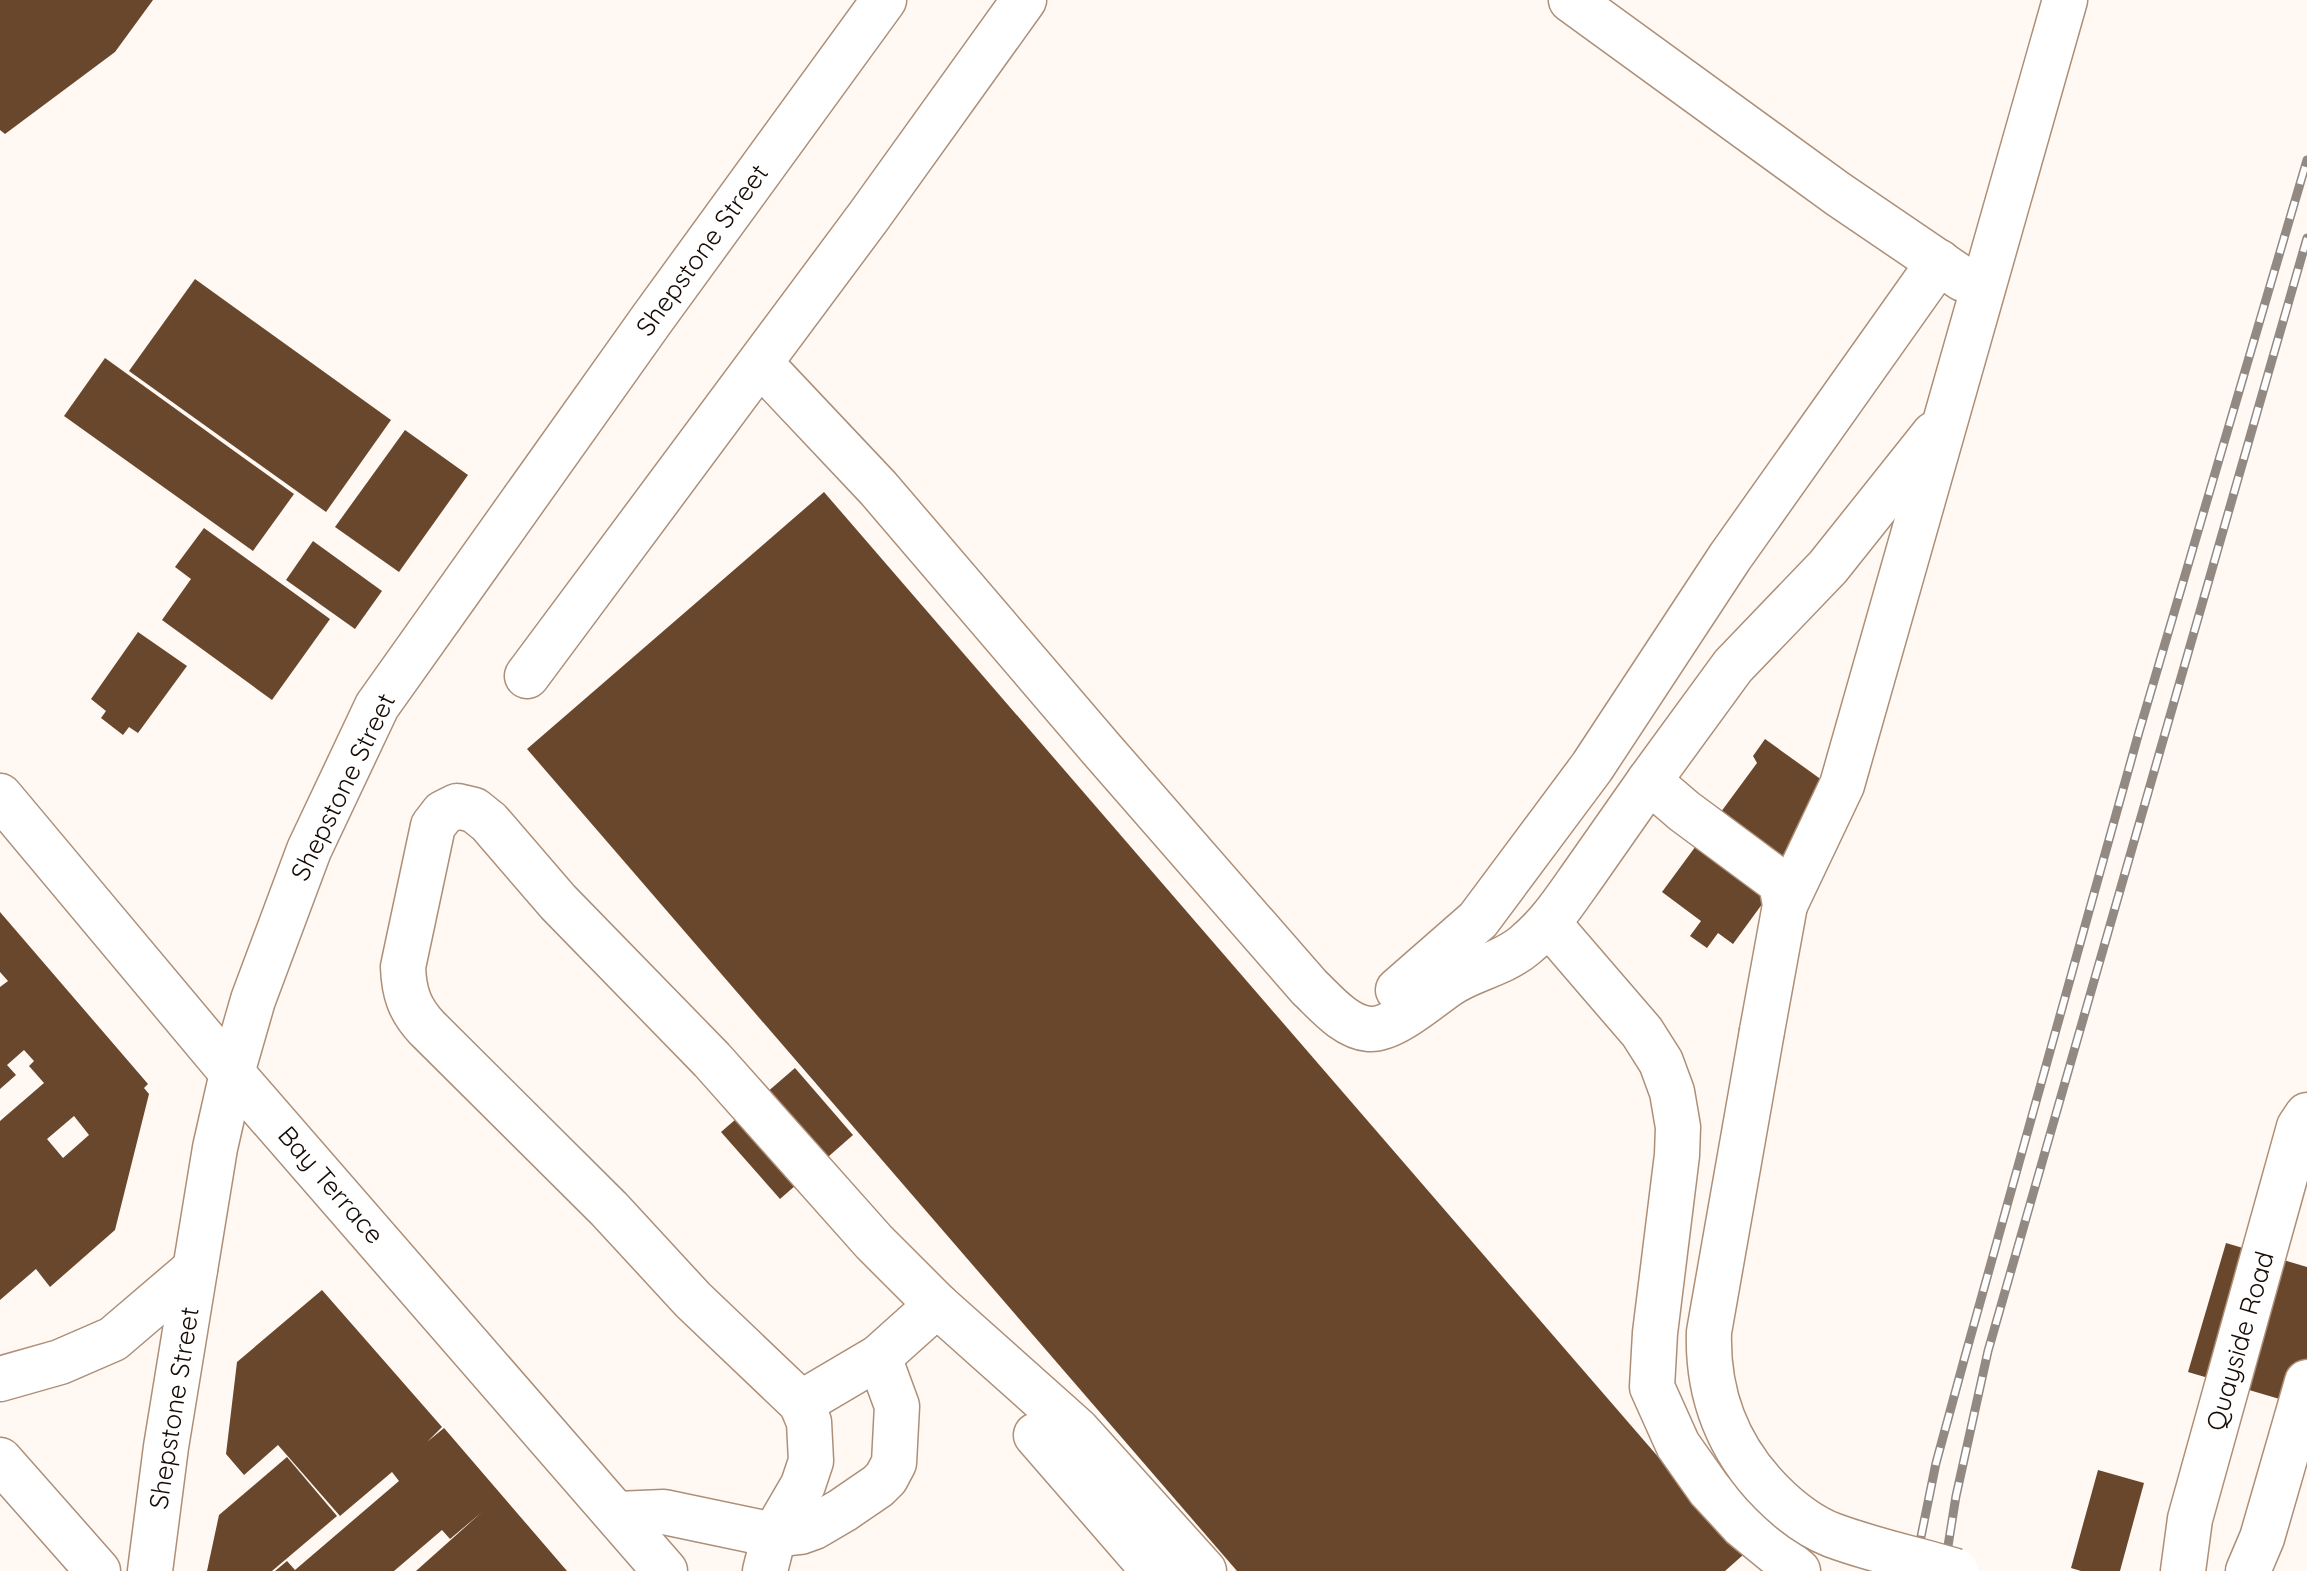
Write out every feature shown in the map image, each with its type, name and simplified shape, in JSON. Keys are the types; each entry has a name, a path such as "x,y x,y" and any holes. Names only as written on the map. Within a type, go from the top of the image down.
{"main road":[{"name":"Shepstone Street","path":"150,1571 166,1447 215,1148 253,1000 309,850 377,706 884,0"},
{"path":"527,676 869,216 1024,0"},
{"path":"1571,0 1838,194 1982,292"},
{"path":"1956,1571 1832,1535 1781,1503 1753,1473 1724,1426 1710,1368 1709,1332 1785,905 1842,785 2065,0"},
{"path":"1357,1026 1478,920 1592,767 1730,557 1939,262"},
{"path":"760,363 888,500 1309,987 1336,1012 1357,1026 1371,1029 1399,1019 1457,979 1521,949 1549,924 1733,666 1828,567 1945,421"},
{"path":"1649,781 1781,883 1785,905"},
{"name":"Bay Terrace","path":"0,796 232,1073 665,1571"},
{"path":"770,1553 803,1485 811,1461 809,1422 801,1403 693,1300 609,1209 427,1028 413,1010 404,988 403,967 433,826 443,813 457,806 468,808 489,822 558,902 712,1060 874,1242 937,1305 1077,1430 1204,1571"},
{"path":"1549,924 1642,1032 1661,1062 1672,1092 1678,1127 1677,1155 1655,1333 1652,1387 1678,1445 1709,1489 1743,1526 1798,1571"},
{"name":"Quayside Road","path":"2183,1571 2190,1519 2299,1127 2307,1115"},
{"path":"0,1379 60,1362 113,1339 195,1269"},
{"path":"801,1403 879,1357 937,1305"},
{"path":"770,1553 878,1486 890,1471 894,1463 897,1406 879,1357"},
{"path":"2248,1571 2262,1538 2307,1382"},
{"path":"1036,1435 1154,1571"},
{"path":"5,1477 98,1571"},
{"path":"617,1514 664,1512 770,1553"}],"building":[{"path":"0,0 153,0 115,52 5,134 0,130"},
{"path":"195,279 391,420 326,512 129,371"},
{"path":"105,358 294,494 253,551 64,416"},
{"path":"405,430 468,475 399,572 335,527"},
{"path":"824,492 1743,1555 1725,1571 1237,1571 527,749"},
{"path":"204,528 330,619 272,700 162,620 191,579 175,567"},
{"path":"313,541 382,591 355,629 286,580"},
{"path":"138,632 187,666 138,733 129,727 123,735 101,718 106,711 91,699"},
{"path":"1765,739 1826,783 1829,812 1733,944 1718,933 1707,948 1690,936 1701,921 1662,892 1757,763 1753,756"},
{"path":"0,912 148,1084 144,1088 149,1094 115,1230 50,1287 36,1269 0,1300 0,1121 44,1083 29,1066 34,1061 24,1050 7,1065 16,1075 0,1089 0,987 8,981 0,972","holes":["74,1116 89,1135 63,1158 47,1139"]},
{"path":"795,1068 853,1135 780,1199 721,1132"},
{"path":"2226,1243 2307,1267 2307,1407 2188,1372"},
{"path":"322,1290 442,1427 427,1442 444,1428 567,1571 416,1571 482,1512 450,1539 442,1530 394,1571 275,1571 287,1561 295,1570 399,1481 392,1472 340,1516 278,1445 244,1475 226,1454 237,1362"},
{"path":"287,1457 337,1516 272,1571 207,1571 219,1515"},
{"path":"2098,1470 2144,1483 2120,1571 2071,1568"}],"railway":[{"path":"1914,1571 1936,1463 1964,1360 2139,732 2307,160"},
{"path":"1944,1571 1956,1496 1988,1351 2307,238"}]}
